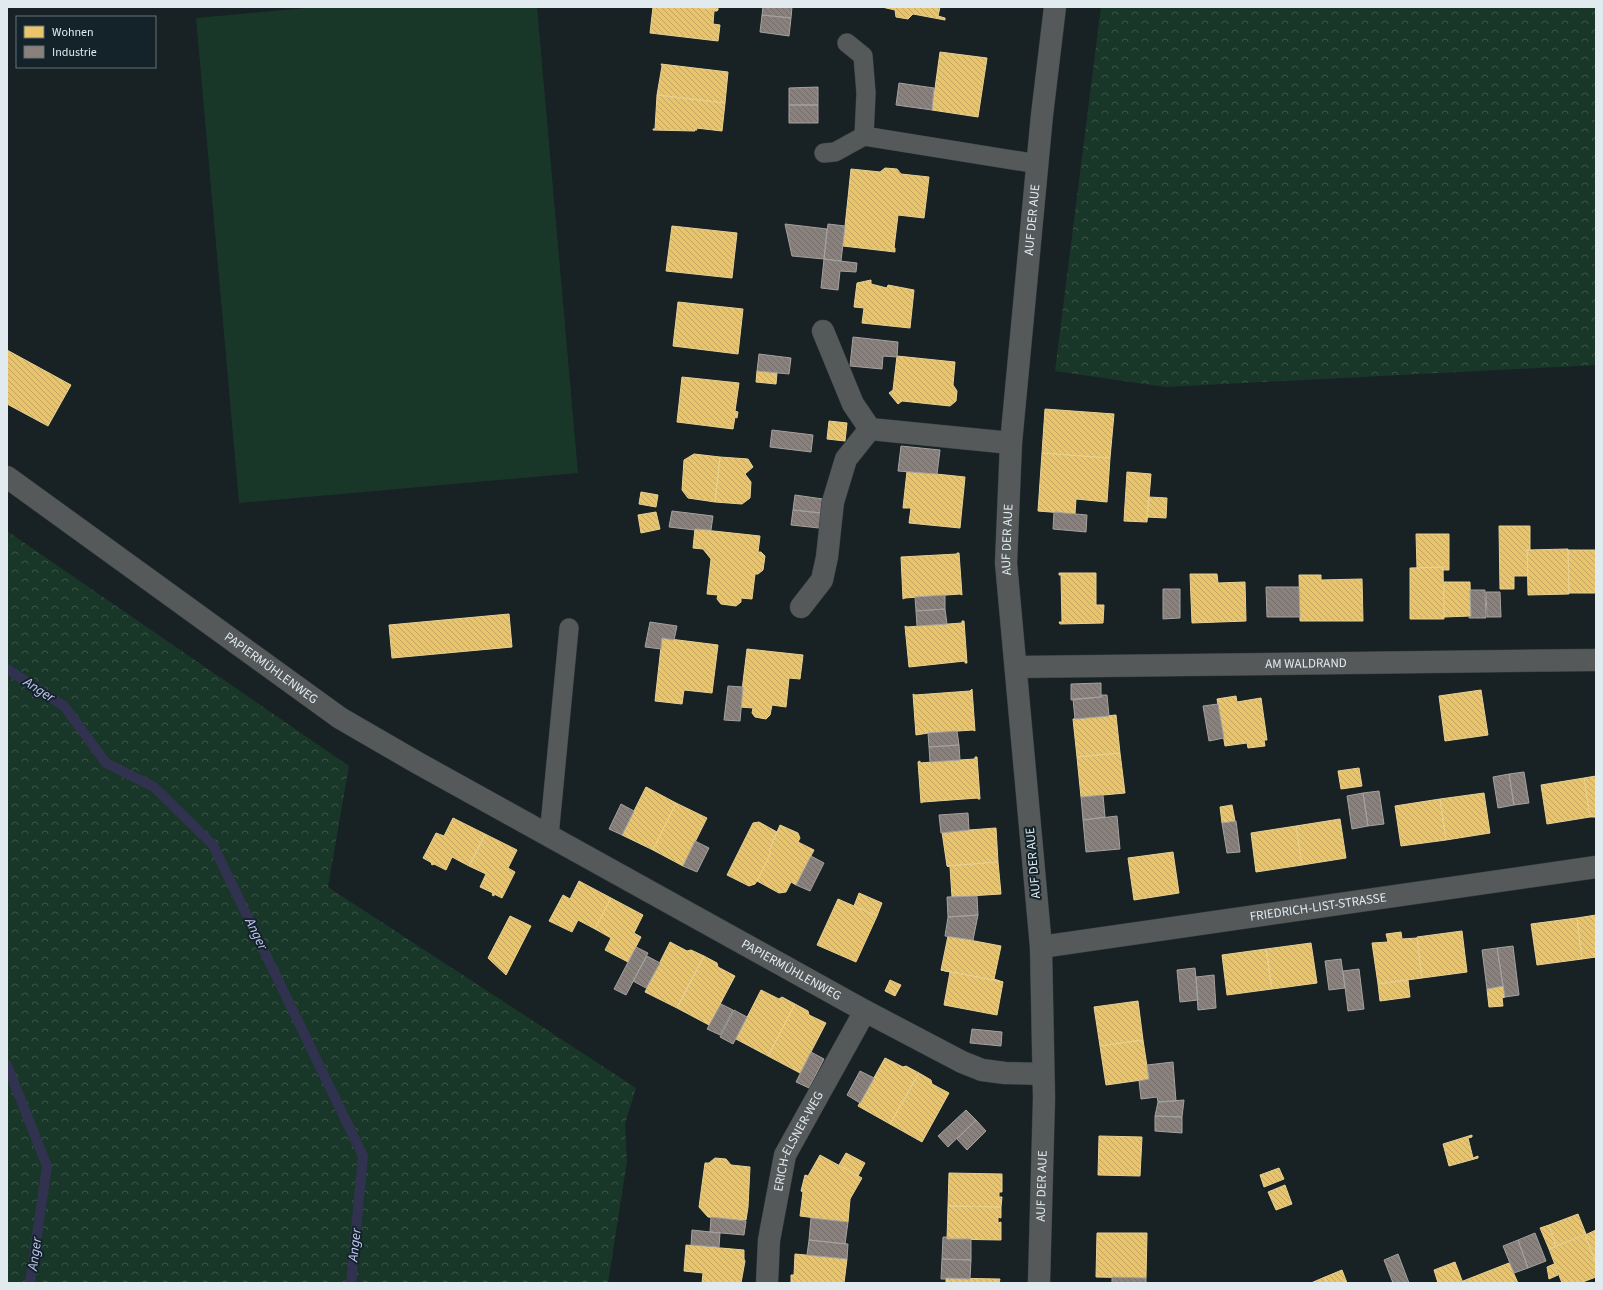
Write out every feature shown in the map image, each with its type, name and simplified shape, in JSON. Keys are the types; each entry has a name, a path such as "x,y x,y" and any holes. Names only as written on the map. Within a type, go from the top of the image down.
{"street":[{"name":"AUF DER AUE","path":"1039,1283 1044,1098 1041,947 1006,563 1011,443 1042,114 1055,7"},
{"path":"823,331 853,404 870,429"},
{"path":"870,429 1011,443"},
{"path":"801,607 822,580 827,557 833,502 846,459 870,429"},
{"name":"PAPIERMÜHLENWEG","path":"7,477 340,718 865,1011 962,1062 982,1070 1005,1073 1043,1074"},
{"name":"AM WALDRAND","path":"1016,667 1596,660"},
{"name":"FRIEDRICH-LIST-STRASSE","path":"1041,947 1596,867"},
{"name":"ERICH-ELSNER-WEG","path":"766,1283 769,1240 786,1154 865,1011"}],"lane":[{"path":"847,43 863,56 866,93 864,136"},
{"path":"824,153 835,152 864,136 1038,164"},
{"path":"549,836 569,628"}],"green space":[{"path":"317,7 537,7 578,473 239,503 196,18"},
{"path":"1101,7 1596,7 1596,365 1165,387 1055,371"},
{"path":"7,531 349,766 328,887 636,1088 625,1124 627,1161 608,1283 7,1283"}],"building: Wohnen":[{"path":"653,7 694,7 718,10 714,11 713,24 720,25 718,41 650,33"},
{"path":"694,7 714,7 718,8 718,10"},
{"path":"882,7 940,7 938,16 945,18 945,20 913,14 908,19 896,17 895,10"},
{"path":"940,52 987,58 978,117 932,110"},
{"path":"661,64 728,72 725,103 657,95 662,66"},
{"path":"657,95 725,103 722,131 696,128 697,130 694,130 695,131 653,130 655,129"},
{"path":"885,168 897,169 901,174 929,177 924,218 898,215 894,248 895,252 843,246 851,169 880,172"},
{"path":"672,226 737,233 732,278 666,271"},
{"path":"871,280 871,284 887,288 888,285 914,290 910,328 862,323 864,308 854,307 857,283"},
{"path":"678,302 743,309 738,354 673,346"},
{"path":"7,350 71,385 48,426 7,404"},
{"path":"897,356 955,362 953,385 957,391 956,401 950,406 902,401 898,404 889,393 893,390"},
{"path":"757,371 777,373 776,384 756,382"},
{"path":"682,377 739,383 735,411 738,412 737,418 735,417 733,429 677,422"},
{"path":"1045,409 1114,414 1110,458 1042,453"},
{"path":"829,421 847,423 845,441 827,439"},
{"path":"1042,453 1110,458 1107,502 1076,499 1075,514 1038,511"},
{"path":"694,454 720,457 715,502 688,498 682,490 684,460"},
{"path":"720,457 748,459 753,467 745,474 751,482 750,498 742,504 715,502"},
{"path":"907,471 965,477 960,528 909,523 911,508 903,508"},
{"path":"1127,472 1151,474 1147,522 1124,521"},
{"path":"641,492 658,495 656,507 639,504"},
{"path":"1149,497 1167,498 1166,518 1147,517"},
{"path":"656,512 660,529 641,533 638,515"},
{"path":"1499,526 1530,526 1530,550 1527,550 1528,576 1514,576 1514,589 1500,589"},
{"path":"695,529 760,536 758,552 761,552 765,556 763,570 758,574 755,574 752,599 741,598 741,602 736,606 721,604 717,599 718,595 707,594 711,559 703,549 693,548"},
{"path":"1416,534 1449,534 1449,570 1443,570 1443,567 1417,568"},
{"path":"1568,549 1569,594 1528,595 1527,550"},
{"path":"1568,550 1596,550 1596,593 1569,593"},
{"path":"959,553 962,595 903,599 901,557"},
{"path":"1443,567 1444,619 1410,619 1410,568"},
{"path":"1059,573 1096,573 1096,605 1104,605 1103,623 1060,624 1059,622 1062,622 1061,575 1059,575"},
{"path":"1190,574 1217,574 1218,583 1245,582 1246,621 1192,623"},
{"path":"1299,575 1321,575 1321,580 1362,579 1363,621 1300,621"},
{"path":"1444,582 1470,582 1471,616 1444,617"},
{"path":"509,614 512,647 392,658 389,625"},
{"path":"962,621 964,621 967,663 965,663 965,661 909,667 905,626 962,623"},
{"path":"662,638 718,645 712,693 684,690 682,704 655,701"},
{"path":"747,649 803,655 800,679 789,678 786,707 772,705 770,715 766,719 755,717 752,713 753,708 740,707"},
{"path":"972,689 975,731 916,735 913,694 970,691"},
{"path":"1481,690 1488,735 1445,741 1439,696"},
{"path":"1236,696 1237,702 1261,698 1267,740 1264,740 1265,746 1248,748 1247,743 1225,746 1217,699"},
{"path":"1116,715 1120,753 1077,757 1073,719"},
{"path":"1120,753 1125,793 1081,797 1077,757"},
{"path":"975,757 977,757 980,799 921,803 918,762 975,759"},
{"path":"1359,768 1362,786 1341,789 1338,771"},
{"path":"1596,776 1596,817 1590,817 1584,778"},
{"path":"1584,778 1590,817 1547,824 1541,785"},
{"path":"646,787 676,803 653,850 622,835"},
{"path":"1484,793 1490,833 1446,840 1440,799"},
{"path":"1440,799 1446,840 1401,846 1395,806"},
{"path":"676,803 707,818 683,866 653,850"},
{"path":"1232,805 1235,821 1222,823 1220,807"},
{"path":"453,818 485,834 469,866 452,857 446,870 431,864 432,863 423,858 436,833 444,836"},
{"path":"1340,819 1346,858 1302,865 1296,826"},
{"path":"759,822 777,832 769,851 771,852 757,881 755,884 749,886 727,875 753,823"},
{"path":"780,825 798,833 800,838 798,842 814,850 796,885 791,882 786,892 779,893 757,881 771,852 769,851"},
{"path":"1296,826 1302,865 1256,872 1251,833"},
{"path":"996,828 998,862 947,866 942,832"},
{"path":"485,834 517,850 508,868 515,872 502,898 494,894 494,896 492,895 493,893 480,887 486,874 469,866"},
{"path":"1173,852 1179,893 1134,900 1128,858"},
{"path":"998,862 1001,894 952,897 950,867 947,866"},
{"path":"579,881 611,898 595,929 578,920 572,932 549,921 563,895 570,899"},
{"path":"859,893 882,903 877,916 854,906"},
{"path":"611,898 643,915 634,933 641,937 628,962 605,950 611,938 595,929"},
{"path":"838,899 877,916 856,962 817,945"},
{"path":"1596,915 1596,957 1582,959 1577,918"},
{"path":"510,916 531,926 506,975 488,958"},
{"path":"1577,918 1582,959 1537,965 1531,924"},
{"path":"1462,931 1467,972 1422,978 1417,937"},
{"path":"1401,932 1402,939 1417,938 1422,978 1378,984 1372,943 1388,942 1386,934"},
{"path":"948,936 1001,946 994,979 1003,982 941,970"},
{"path":"670,942 687,951 691,950 704,956 677,1008 645,992"},
{"path":"1311,943 1317,983 1272,989 1266,949"},
{"path":"1266,949 1272,989 1227,995 1222,955"},
{"path":"704,956 717,963 718,967 735,976 709,1025 677,1008"},
{"path":"941,970 1003,982 997,1015 944,1005 950,972"},
{"path":"890,980 901,985 895,996 885,991"},
{"path":"1408,980 1410,997 1380,1001 1378,984"},
{"path":"1503,986 1505,997 1502,998 1503,1006 1489,1007 1487,989"},
{"path":"761,990 779,999 782,997 795,1004 768,1056 736,1039"},
{"path":"1138,1001 1143,1040 1100,1046 1094,1007"},
{"path":"795,1004 808,1011 809,1015 826,1023 800,1073 768,1056"},
{"path":"1143,1040 1149,1079 1106,1085 1100,1046"},
{"path":"885,1058 919,1073 890,1124 858,1106"},
{"path":"919,1073 931,1080 932,1084 949,1093 922,1142 890,1124"},
{"path":"1472,1135 1472,1137 1468,1138 1473,1158 1478,1156 1478,1158 1449,1166 1443,1144"},
{"path":"1099,1136 1142,1137 1140,1176 1098,1175"},
{"path":"846,1153 865,1163 858,1176 839,1165"},
{"path":"820,1155 862,1178 850,1199 848,1222 800,1216 803,1192 801,1191 805,1175 808,1176"},
{"path":"715,1158 726,1159 731,1165 750,1167 746,1220 708,1217 699,1207 705,1163 709,1163"},
{"path":"1279,1168 1284,1179 1264,1187 1260,1175"},
{"path":"949,1173 1002,1174 1002,1192 999,1192 999,1197 1002,1197 1001,1207 948,1206"},
{"path":"1285,1185 1292,1204 1276,1210 1268,1192"},
{"path":"948,1206 1001,1207 1001,1218 998,1217 998,1223 1001,1222 1001,1240 947,1239"},
{"path":"1578,1214 1586,1234 1556,1246 1549,1225"},
{"path":"1549,1225 1556,1246 1549,1249 1540,1228"},
{"path":"1596,1230 1596,1263 1585,1235"},
{"path":"1097,1233 1147,1233 1146,1278 1096,1277"},
{"path":"1585,1235 1596,1263 1596,1277 1580,1283 1562,1283 1549,1249"},
{"path":"686,1245 744,1250 745,1261 741,1283 702,1283 703,1273 684,1271"},
{"path":"795,1254 847,1259 844,1283 791,1283 791,1275 794,1275"},
{"path":"1455,1262 1463,1283 1438,1283 1434,1270"},
{"path":"1509,1263 1518,1283 1463,1283 1463,1281"},
{"path":"1554,1264 1558,1275 1549,1279 1547,1267"},
{"path":"1342,1270 1347,1283 1327,1283 1325,1277"},
{"path":"1325,1277 1327,1283 1311,1283"},
{"path":"946,1278 1000,1279 999,1283 946,1283"}],"building: Industrie":[{"path":"763,7 792,7 791,18 762,15"},
{"path":"762,15 791,18 789,36 760,32"},
{"path":"899,83 934,88 932,110 896,105"},
{"path":"818,87 818,105 789,105 789,88"},
{"path":"789,105 818,105 818,123 789,123"},
{"path":"785,224 827,229 824,259 792,256"},
{"path":"828,224 845,226 841,261 824,259"},
{"path":"824,259 857,263 856,272 840,271 838,290 821,288"},
{"path":"853,337 898,342 897,357 883,356 882,369 850,366"},
{"path":"759,354 791,358 789,374 757,371"},
{"path":"772,430 813,435 811,452 770,447"},
{"path":"901,446 940,450 937,474 898,471"},
{"path":"795,495 823,499 821,513 793,510"},
{"path":"793,510 821,513 819,528 791,525"},
{"path":"672,511 713,516 711,530 669,527"},
{"path":"1054,512 1087,515 1086,532 1053,529"},
{"path":"1266,587 1299,587 1300,617 1267,617"},
{"path":"1163,589 1180,589 1180,618 1163,619"},
{"path":"1470,590 1485,590 1486,618 1469,618 1471,616"},
{"path":"1486,592 1500,592 1501,617 1487,617"},
{"path":"945,595 945,609 916,611 915,597"},
{"path":"945,609 947,624 917,626 916,611"},
{"path":"650,622 677,626 674,640 662,638 661,649 645,647"},
{"path":"1101,683 1101,697 1071,700 1071,684"},
{"path":"728,686 743,687 740,721 724,720"},
{"path":"1101,695 1107,695 1109,716 1075,719 1073,699 1101,697"},
{"path":"1218,704 1224,738 1209,741 1203,706"},
{"path":"957,731 959,745 929,747 928,733"},
{"path":"959,745 960,760 930,762 929,747"},
{"path":"1524,772 1529,803 1514,805 1509,774"},
{"path":"1509,774 1514,805 1498,808 1493,777"},
{"path":"1379,791 1384,824 1368,826 1363,793"},
{"path":"1363,793 1368,826 1352,829 1347,796"},
{"path":"1103,795 1105,817 1083,820 1081,797"},
{"path":"621,804 634,811 622,835 609,829"},
{"path":"968,813 969,830 941,833 939,815"},
{"path":"1117,816 1120,849 1086,852 1083,820"},
{"path":"1236,821 1240,852 1227,853 1222,823"},
{"path":"695,841 709,848 697,872 683,866"},
{"path":"811,856 824,863 810,891 796,885"},
{"path":"977,896 978,915 948,917 947,897"},
{"path":"978,915 973,940 945,936 948,917"},
{"path":"1513,946 1519,995 1505,997 1497,948"},
{"path":"636,947 648,953 626,995 614,989"},
{"path":"1497,948 1503,986 1487,989 1482,950"},
{"path":"647,956 660,963 646,988 633,981"},
{"path":"1341,959 1345,988 1329,990 1325,961"},
{"path":"1195,968 1198,1000 1180,1002 1177,970"},
{"path":"1359,969 1364,1009 1348,1011 1343,971"},
{"path":"1214,975 1216,1008 1198,1010 1196,977"},
{"path":"721,1004 733,1010 720,1035 707,1029"},
{"path":"734,1010 747,1017 733,1044 720,1037"},
{"path":"972,1029 1002,1032 1001,1046 970,1043"},
{"path":"811,1052 824,1059 809,1088 796,1082"},
{"path":"1173,1062 1176,1101 1158,1102 1157,1097 1141,1099 1139,1081 1149,1079 1147,1065"},
{"path":"860,1071 874,1078 860,1103 847,1095"},
{"path":"1184,1100 1182,1117 1155,1116 1158,1102"},
{"path":"966,1110 976,1120 948,1147 938,1136"},
{"path":"1155,1116 1182,1117 1182,1133 1155,1131"},
{"path":"976,1120 986,1131 967,1150 957,1139"},
{"path":"711,1217 746,1221 744,1235 710,1232"},
{"path":"811,1218 848,1222 845,1244 809,1240"},
{"path":"692,1230 720,1233 719,1247 691,1245"},
{"path":"1535,1233 1546,1261 1528,1268 1518,1240"},
{"path":"943,1237 947,1237 947,1239 971,1239 971,1260 942,1259"},
{"path":"809,1240 848,1244 847,1259 807,1255"},
{"path":"1518,1240 1528,1268 1514,1273 1503,1246"},
{"path":"1398,1254 1409,1283 1393,1283 1384,1260"},
{"path":"942,1259 971,1260 970,1279 941,1279"},
{"path":"1112,1277 1146,1278 1146,1283 1112,1283"}],"waterway":[{"name":"Anger","path":"7,669 64,706 106,763 154,787 213,845 363,1156 351,1283"},
{"name":"Anger","path":"7,1065 47,1166 30,1283"}]}
